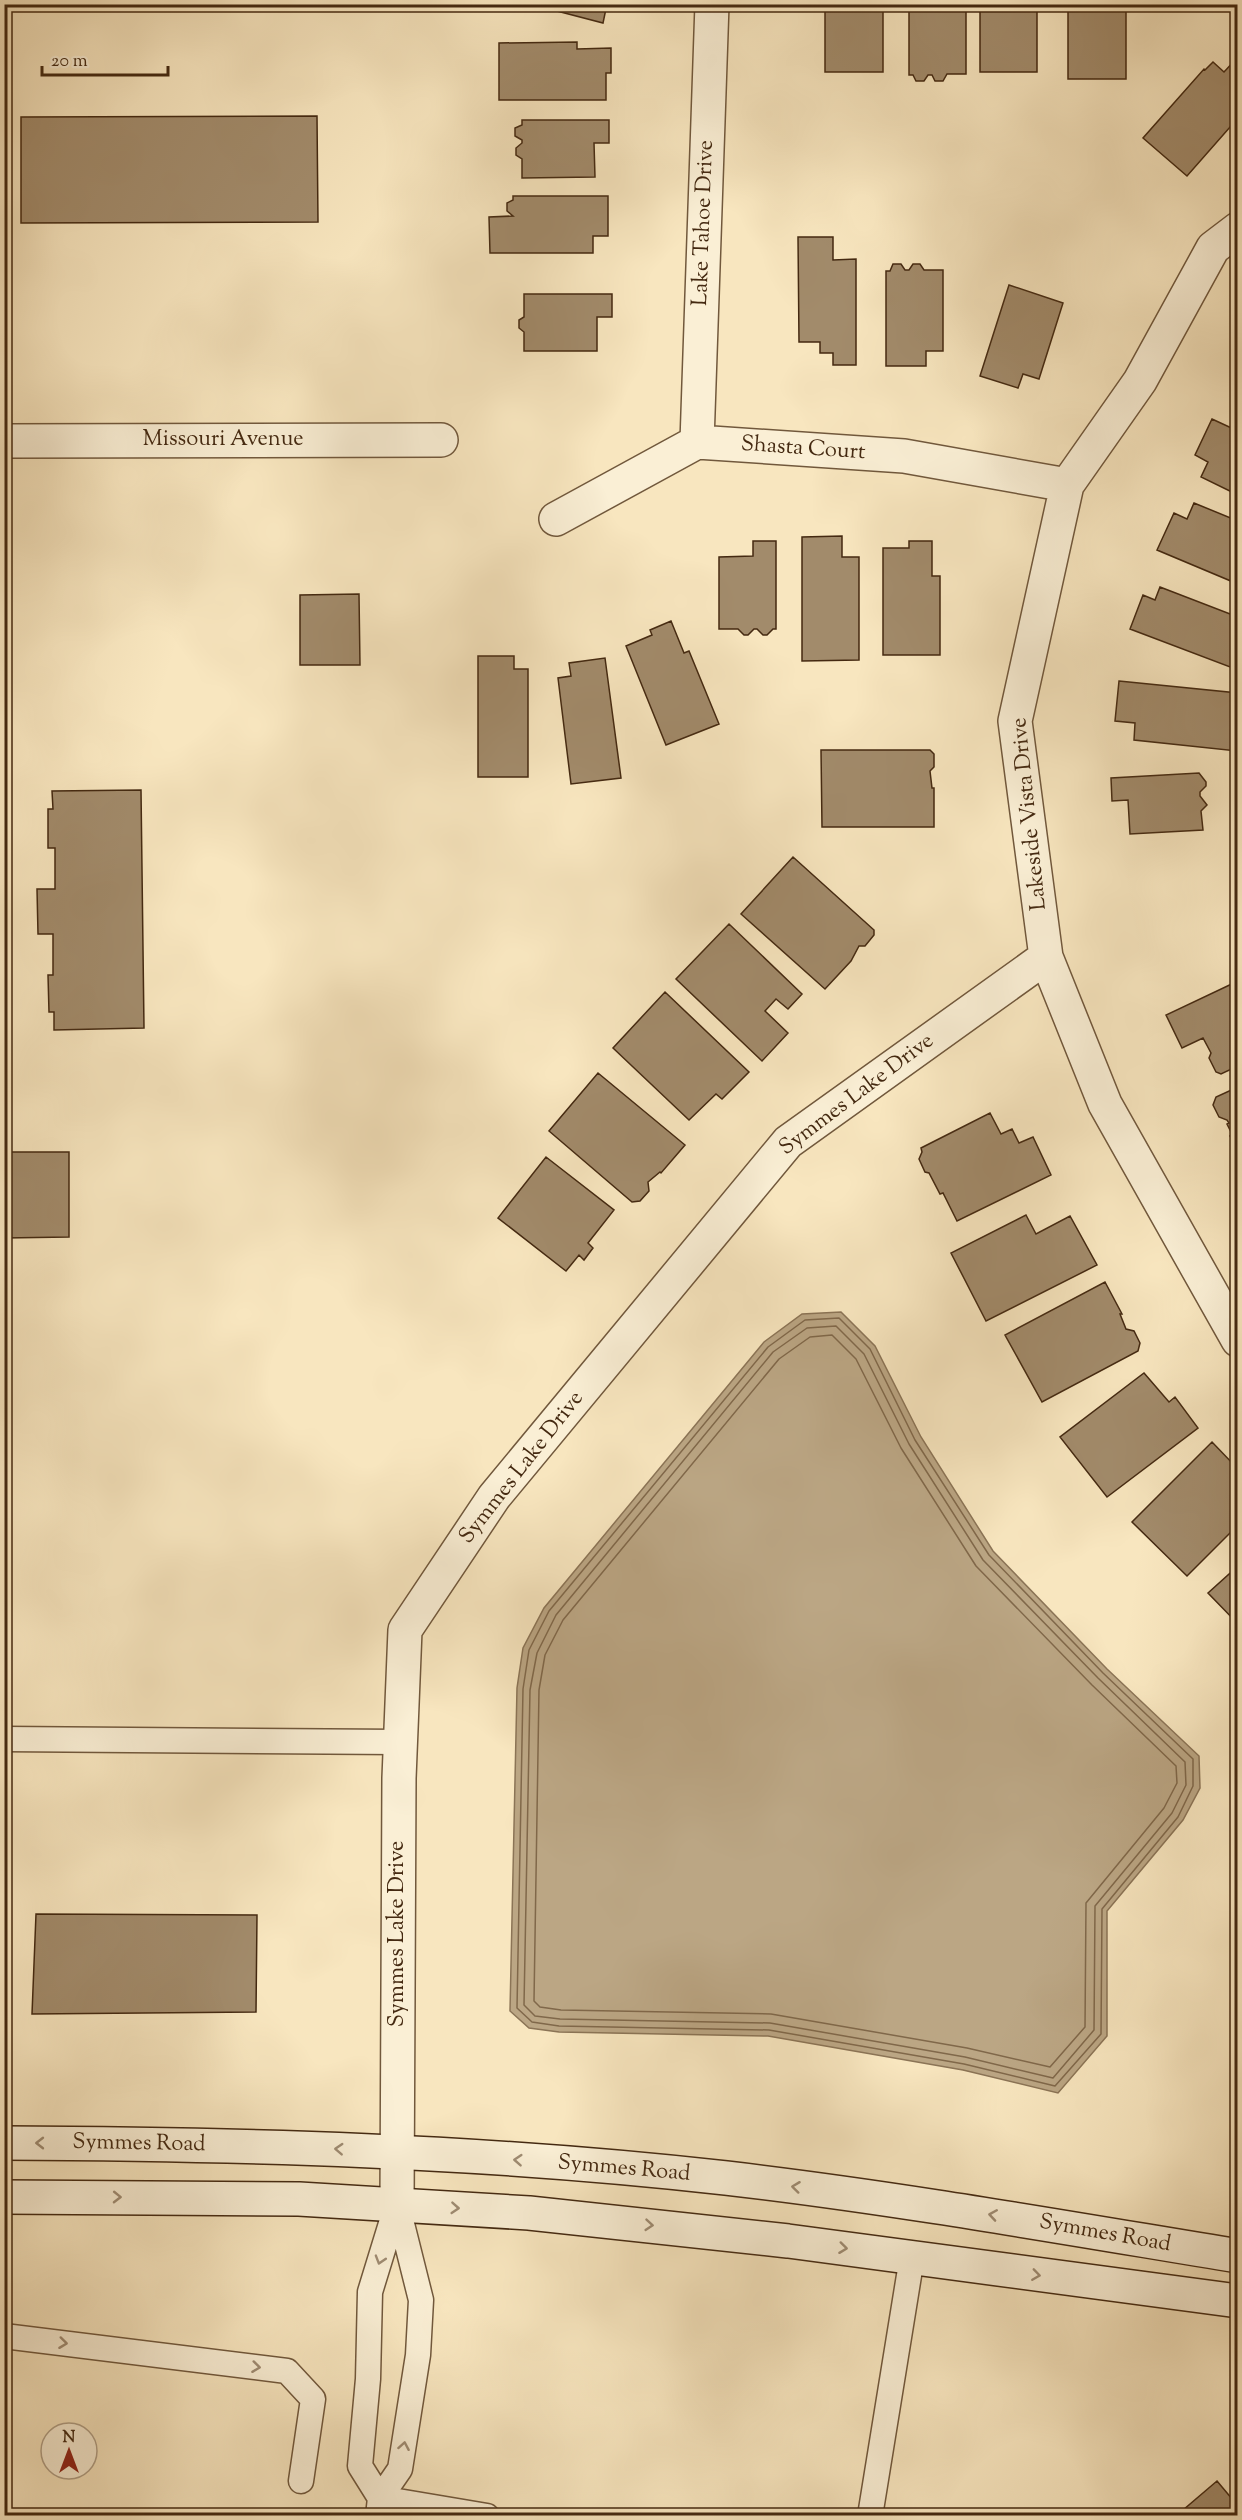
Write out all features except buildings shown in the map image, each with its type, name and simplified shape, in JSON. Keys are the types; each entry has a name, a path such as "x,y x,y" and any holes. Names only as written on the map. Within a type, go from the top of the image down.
{"street":[{"name":"Lake Tahoe Drive","path":"697,442 712,4"},
{"name":"Lakeside Vista Drive","path":"1238,229 1213,248 1140,381 1066,485 1015,721 1046,957 1105,1104 1238,1340"},
{"name":"Missouri Avenue","path":"4,441 441,440"},
{"name":"Shasta Court","path":"697,442 904,456 1066,485"},
{"path":"556,519 697,442"},
{"name":"Symmes Lake Drive","path":"397,2204 400,1742 405,1630 501,1488 788,1142 1046,957"},
{"name":"Symmes Road","path":"4,2143 188,2144 398,2152 562,2163 724,2178 948,2208 1238,2256"},
{"name":"Symmes Road","path":"4,2197 299,2199 397,2204 667,2227 1238,2301"}],"lane":[{"path":"4,1739 400,1742"},
{"path":"379,2507 360,2466 368,2379 370,2292 397,2204"},
{"path":"379,2507 400,2469 418,2355 421,2300 397,2204"},
{"path":"870,2516 912,2257"},
{"path":"4,2336 287,2371 313,2399 302,2481"},
{"path":"379,2507 487,2516"}],"water":[{"path":"841,1312 875,1346 921,1437 993,1551 1107,1669 1199,1756 1200,1788 1183,1820 1107,1911 1107,2036 1058,2093 963,2070 768,2036 559,2032 529,2028 510,2011 517,1688 523,1648 544,1608 764,1342 802,1314"}]}
